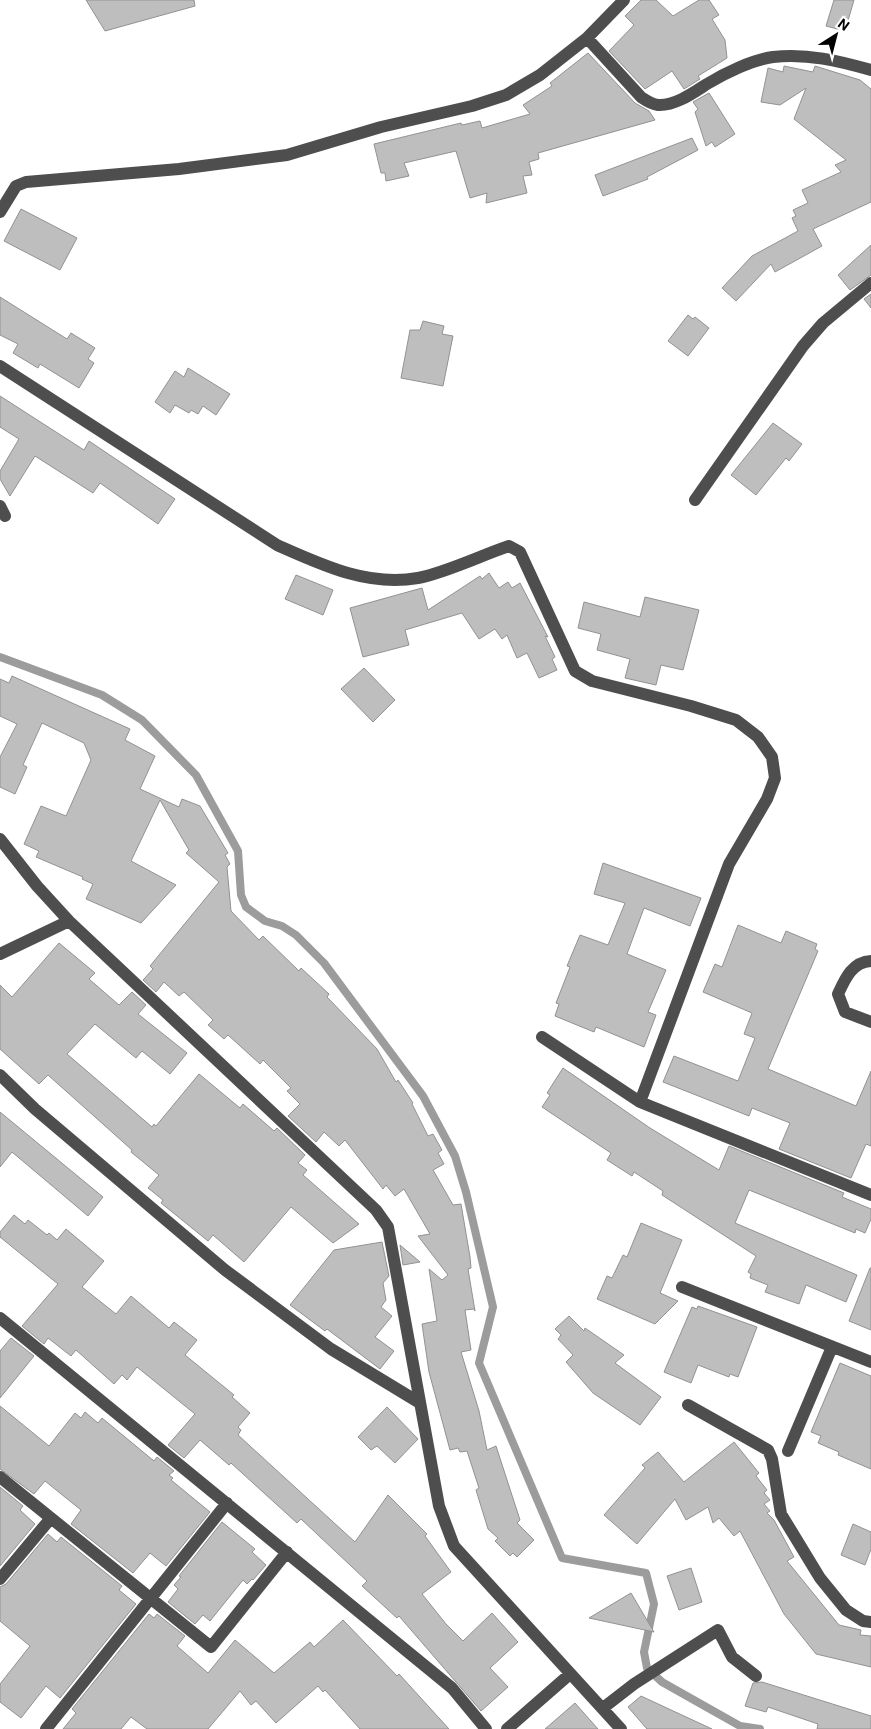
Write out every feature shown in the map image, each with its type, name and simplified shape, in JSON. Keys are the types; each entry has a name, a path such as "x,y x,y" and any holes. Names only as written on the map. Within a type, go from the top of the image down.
{"street":[{"path":"0,212 16,186 26,182 179,169 287,155 381,128 472,106 506,95 523,86 586,38 624,0"},
{"path":"586,38 641,97 660,105 688,96 708,83 761,60 774,57 810,57 836,60 871,70"},
{"path":"695,500 803,346 823,323 871,283"},
{"path":"0,366 277,545 317,563 359,577 390,580 418,578 509,546 520,552 575,671 592,681 691,706 736,720 758,737 772,757 775,778 767,799 729,864 640,1102"},
{"path":"0,839 37,886 69,921 376,1210 388,1227 439,1506 454,1546 621,1729"},
{"path":"0,954 69,921"},
{"path":"871,961 864,962 848,974 838,994 845,1012 871,1022"},
{"path":"542,1037 640,1102 871,1195"},
{"path":"0,1075 35,1109 225,1270 331,1349 420,1403"},
{"path":"682,1286 871,1362"},
{"path":"0,1318 452,1688 486,1729"},
{"path":"788,1451 832,1347"},
{"path":"688,1405 768,1450 772,1459 781,1514 820,1578 846,1610 854,1616 871,1622"},
{"path":"0,1477 211,1647 287,1552"},
{"path":"46,1729 227,1503"},
{"path":"0,1579 51,1518"},
{"path":"602,1708 634,1684 718,1630 732,1657 756,1676"},
{"path":"507,1729 570,1674"}],"building":[{"path":"86,0 194,0 195,6 105,31"},
{"path":"641,0 656,0 673,16 699,0 709,0 719,15 712,19 725,40 727,58 698,76 700,79 684,89 672,71 645,89 609,51 634,25 625,16"},
{"path":"834,0 854,0 845,31 826,26"},
{"path":"588,53 635,103 649,111 655,120 538,153 539,159 529,162 532,175 523,176 527,193 486,203 487,193 470,198 456,151 404,163 409,176 386,181 385,173 381,173 374,144 461,123 462,125 480,121 482,128 530,114 523,105 552,86 550,83"},
{"path":"784,66 813,72 815,66 860,80 871,89 871,202 813,229 822,246 775,272 771,264 736,301 722,288 752,256 798,231 792,218 796,216 793,210 808,203 802,190 841,172 835,165 846,160 794,119 806,88 780,105 761,102 768,68 783,72"},
{"path":"709,93 735,134 715,147 712,142 706,146 695,112 698,109 693,102"},
{"path":"692,138 698,150 647,177 648,179 603,196 595,175"},
{"path":"21,209 77,238 60,270 4,241"},
{"path":"871,245 871,275 850,290 838,275"},
{"path":"871,294 871,308 864,299"},
{"path":"0,297 67,339 71,333 95,348 88,359 94,363 79,388 40,364 38,368 13,353 18,344 0,335"},
{"path":"688,315 693,319 695,317 709,328 688,356 668,341"},
{"path":"423,321 444,326 442,334 453,336 443,386 401,378 410,330 420,330"},
{"path":"188,368 230,394 216,415 203,406 198,414 191,410 189,413 175,405 170,413 155,402 175,371 184,377"},
{"path":"0,396 84,450 89,441 175,499 158,524 100,483 93,493 35,456 10,496 0,479 0,471 19,439 0,427"},
{"path":"773,423 802,444 789,461 786,458 756,495 731,475"},
{"path":"489,573 499,588 508,582 512,588 520,583 548,637 545,636 555,657 552,659 557,670 539,678 527,653 517,658 507,635 502,639 495,629 479,639 462,613 405,630 409,645 363,657 350,608 422,588 428,610 480,576 482,579"},
{"path":"296,575 333,590 323,615 285,599"},
{"path":"645,597 699,610 683,670 661,665 656,685 625,678 630,659 597,650 601,634 578,628 584,602 640,617"},
{"path":"364,668 395,700 373,722 341,689"},
{"path":"12,676 130,729 125,740 155,756 140,789 179,807 182,799 200,806 228,853 225,855 230,864 227,867 231,911 259,940 263,936 299,971 301,968 329,994 327,997 377,1049 396,1082 398,1080 413,1103 428,1136 433,1134 442,1150 438,1153 444,1164 433,1170 453,1205 461,1204 470,1257 471,1268 468,1269 475,1311 474,1309 465,1310 471,1350 461,1352 479,1411 487,1450 496,1446 520,1520 517,1523 534,1540 517,1557 513,1553 510,1556 495,1541 498,1538 488,1529 476,1490 479,1488 467,1451 460,1452 458,1448 450,1450 429,1372 422,1324 437,1321 429,1269 442,1280 448,1275 418,1236 430,1234 404,1189 395,1196 386,1185 383,1189 345,1140 339,1146 324,1132 316,1142 288,1116 300,1104 287,1091 291,1088 263,1060 260,1064 228,1035 224,1039 208,1025 213,1020 184,992 179,996 164,982 156,992 143,980 153,969 150,966 219,882 186,853 189,850 160,800 131,861 176,885 141,923 86,899 93,884 82,879 83,877 36,857 39,851 24,844 41,806 66,816 91,760 84,743 42,723 23,765 27,767 15,794 0,787 0,757 17,724 0,716 0,679 9,683"},
{"path":"603,863 701,898 690,926 644,908 627,954 666,970 648,1012 656,1015 644,1047 596,1027 594,1032 555,1016 559,1004 556,1003 570,967 567,966 580,935 608,945 625,903 594,894"},
{"path":"738,925 781,943 786,931 817,944 815,949 818,951 768,1069 856,1106 871,1071 871,1146 866,1144 851,1178 779,1149 790,1123 752,1108 749,1116 663,1082 674,1056 738,1081 755,1038 744,1034 752,1013 703,992 715,964 722,967"},
{"path":"59,943 95,973 89,979 119,1005 132,992 146,1005 138,1014 187,1053 170,1074 142,1051 136,1058 95,1024 67,1054 152,1127 154,1124 156,1126 199,1074 240,1108 243,1104 274,1131 277,1128 305,1155 298,1163 307,1170 303,1175 359,1224 333,1243 291,1207 244,1262 213,1235 208,1241 161,1203 163,1200 148,1188 159,1175 131,1152 132,1150 48,1075 39,1084 0,1049 0,985 12,997"},
{"path":"563,1068 650,1128 719,1170 729,1146 844,1193 842,1197 871,1209 871,1219 865,1233 856,1229 855,1233 749,1190 735,1223 857,1275 846,1302 806,1285 799,1304 765,1292 768,1285 750,1278 751,1274 748,1272 756,1256 662,1195 663,1191 634,1172 632,1176 607,1160 611,1153 542,1107 550,1095 547,1093"},
{"path":"0,1112 103,1197 88,1216 12,1152 0,1167"},
{"path":"14,1215 25,1224 28,1220 47,1235 49,1233 57,1240 66,1229 104,1261 82,1287 116,1314 131,1296 169,1328 174,1322 197,1340 185,1355 234,1395 232,1397 250,1413 238,1427 241,1430 238,1435 355,1542 388,1495 427,1534 425,1536 451,1572 422,1594 446,1624 463,1641 492,1613 518,1642 490,1668 508,1687 481,1711 399,1616 397,1618 362,1586 367,1581 301,1519 297,1523 231,1463 229,1465 200,1440 184,1458 168,1445 195,1414 137,1367 127,1380 122,1375 114,1384 76,1350 71,1356 48,1338 44,1344 22,1326 58,1284 0,1237 0,1232"},
{"path":"641,1223 682,1240 660,1293 678,1301 655,1324 597,1299 607,1276 612,1278 623,1255 627,1257"},
{"path":"382,1242 389,1276 383,1283 386,1300 381,1307 392,1316 375,1337 394,1351 380,1369 327,1329 325,1331 290,1305 334,1250"},
{"path":"400,1245 420,1262 403,1265"},
{"path":"871,1268 871,1330 849,1321"},
{"path":"698,1306 757,1327 738,1377 730,1374 729,1377 698,1365 691,1383 664,1372 692,1307 697,1309"},
{"path":"569,1316 584,1331 585,1328 624,1355 615,1363 661,1397 640,1425 593,1393 566,1362 573,1355 558,1339 561,1335 555,1329"},
{"path":"11,1338 34,1356 0,1398 0,1351"},
{"path":"840,1363 871,1376 871,1469 838,1455 839,1452 818,1443 821,1436 811,1432"},
{"path":"0,1406 49,1446 75,1413 81,1418 85,1412 98,1423 102,1418 154,1461 157,1457 174,1471 169,1475 173,1478 171,1480 210,1512 166,1566 150,1553 133,1573 71,1524 81,1510 45,1481 34,1494 0,1469"},
{"path":"387,1407 418,1439 395,1463 377,1446 371,1450 358,1437"},
{"path":"734,1442 759,1473 756,1476 767,1490 764,1493 770,1500 764,1504 770,1511 767,1513 774,1520 794,1557 787,1561 839,1625 861,1630 860,1635 871,1636 871,1667 816,1654 784,1614 740,1531 734,1536 719,1518 713,1523 708,1507 686,1520 675,1499 637,1544 604,1515 645,1468 642,1465 658,1452 684,1482"},
{"path":"0,1487 23,1506 20,1510 35,1524 0,1566"},
{"path":"222,1522 255,1549 252,1552 266,1565 247,1584 243,1580 210,1621 203,1615 195,1624 168,1602 178,1589 174,1585 181,1577 179,1576"},
{"path":"853,1524 871,1532 871,1549 865,1565 841,1555"},
{"path":"48,1534 57,1542 61,1537 122,1586 119,1590 136,1604 60,1698 46,1686 21,1718 0,1702 0,1684 30,1646 0,1621 0,1587 6,1584"},
{"path":"691,1568 702,1602 679,1610 667,1576"},
{"path":"631,1593 654,1632 589,1618"},
{"path":"149,1614 154,1618 157,1614 185,1636 177,1646 208,1673 235,1640 274,1673 310,1642 314,1647 343,1620 397,1676 399,1674 449,1729 360,1729 325,1690 323,1692 318,1686 276,1723 256,1701 251,1705 240,1691 208,1729 147,1729 131,1717 121,1729 63,1729 76,1713 72,1709"},
{"path":"762,1682 871,1716 871,1729 817,1729 818,1724 768,1707 766,1712 745,1706 753,1683"},
{"path":"641,1696 712,1729 647,1729 628,1707"},
{"path":"575,1703 598,1729 545,1729"}],"waterway":[{"path":"0,657 102,695 142,720 196,775 238,851 241,895 246,907 265,921 282,926 296,935 324,963 423,1096 455,1156 466,1192 493,1307 479,1363 562,1558 646,1573 654,1604 644,1652 647,1668 662,1682 740,1726 760,1729"}]}
